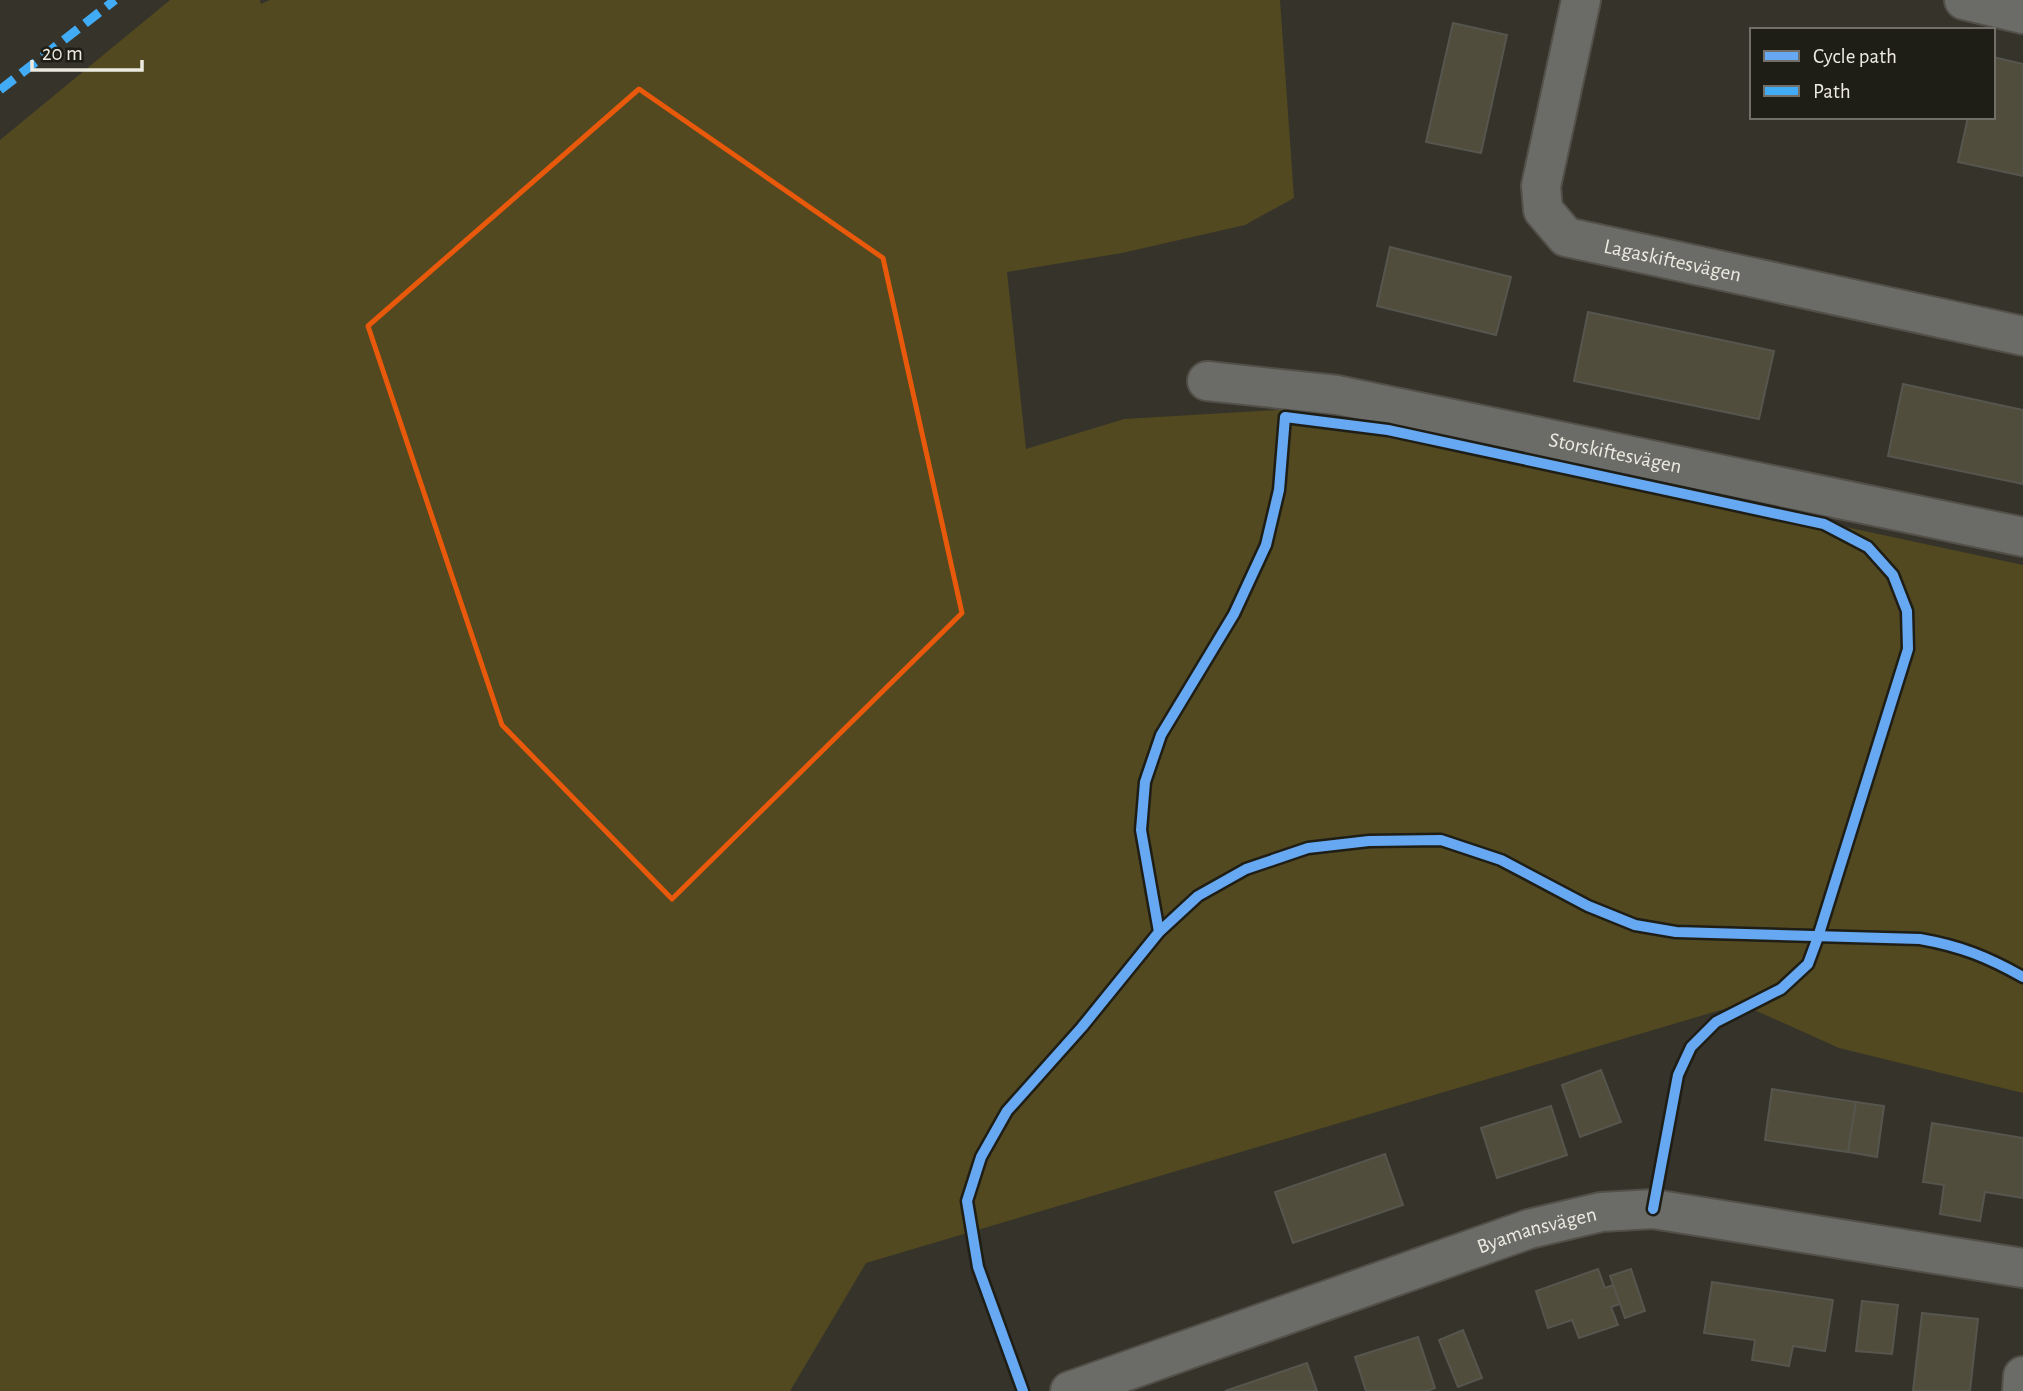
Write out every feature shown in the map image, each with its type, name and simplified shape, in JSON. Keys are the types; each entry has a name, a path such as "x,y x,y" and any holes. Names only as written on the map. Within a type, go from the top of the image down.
{"street":[{"name":"Lagaskiftesvägen","path":"1581,0 1541,186 1543,210 1566,237 2023,336"},
{"path":"1964,0 2023,14"},
{"name":"Storskiftesvägen","path":"1207,381 1336,395 2023,537"},
{"name":"Byamansvägen","path":"1070,1391 1529,1229 1601,1212 1653,1209 2023,1268"},
{"path":"2022,1391 2023,1376"}],"highlighted area":[{"path":"639,89 883,258 962,613 672,899 502,725 368,326"}],"shaded area":[{"path":"170,0 260,0 261,4 270,0 1280,0 1294,198 1245,225 1122,253 1007,272 1026,449 1124,419 1294,409 2023,565 2023,1093 1839,1048 1741,1004 866,1263 790,1391 0,1391 0,140"}],"building":[{"path":"1453,23 1507,35 1481,153 1426,142"},
{"path":"1995,57 2023,64 2023,176 1958,162 1968,119 1995,119"},
{"path":"1390,247 1511,277 1496,335 1377,306"},
{"path":"1588,312 1774,351 1759,419 1574,381"},
{"path":"1903,384 2023,410 2023,484 1888,456"},
{"path":"1601,1070 1621,1122 1580,1137 1562,1085"},
{"path":"1772,1089 1856,1102 1848,1152 1765,1140"},
{"path":"1856,1102 1884,1106 1877,1157 1848,1152"},
{"path":"1551,1106 1567,1155 1497,1178 1481,1128"},
{"path":"1932,1123 2023,1138 2023,1198 1985,1192 1980,1221 1940,1214 1944,1185 1923,1182"},
{"path":"1385,1154 1403,1205 1293,1243 1275,1192"},
{"path":"1598,1269 1605,1288 1613,1285 1620,1304 1611,1307 1618,1325 1579,1338 1572,1320 1548,1328 1536,1291"},
{"path":"1631,1269 1645,1311 1625,1318 1610,1276"},
{"path":"1712,1282 1833,1300 1825,1351 1793,1346 1789,1366 1752,1360 1755,1340 1704,1333"},
{"path":"1862,1301 1898,1305 1892,1354 1856,1351"},
{"path":"1922,1313 1978,1319 1970,1391 1913,1391"},
{"path":"1463,1330 1482,1378 1458,1387 1439,1340"},
{"path":"1418,1337 1435,1388 1427,1391 1366,1391 1355,1357"},
{"path":"1307,1363 1317,1391 1225,1391"}],"marked path":[{"path":"0,90 115,0"}],"cycle path":[{"path":"1159,932 1141,830 1145,782 1161,735 1234,614 1266,545 1279,490 1285,417 1388,430 1824,524 1868,547 1893,575 1907,611 1908,649 1818,937 1808,964 1781,989 1716,1022 1691,1047 1678,1075 1653,1209"},
{"path":"1023,1391 978,1267 967,1201 981,1157 1007,1111 1082,1027 1159,932 1198,896 1246,869 1308,848 1369,841 1441,840 1501,860 1588,906 1635,925 1676,932 1920,939 1973,953 2023,977"}]}
